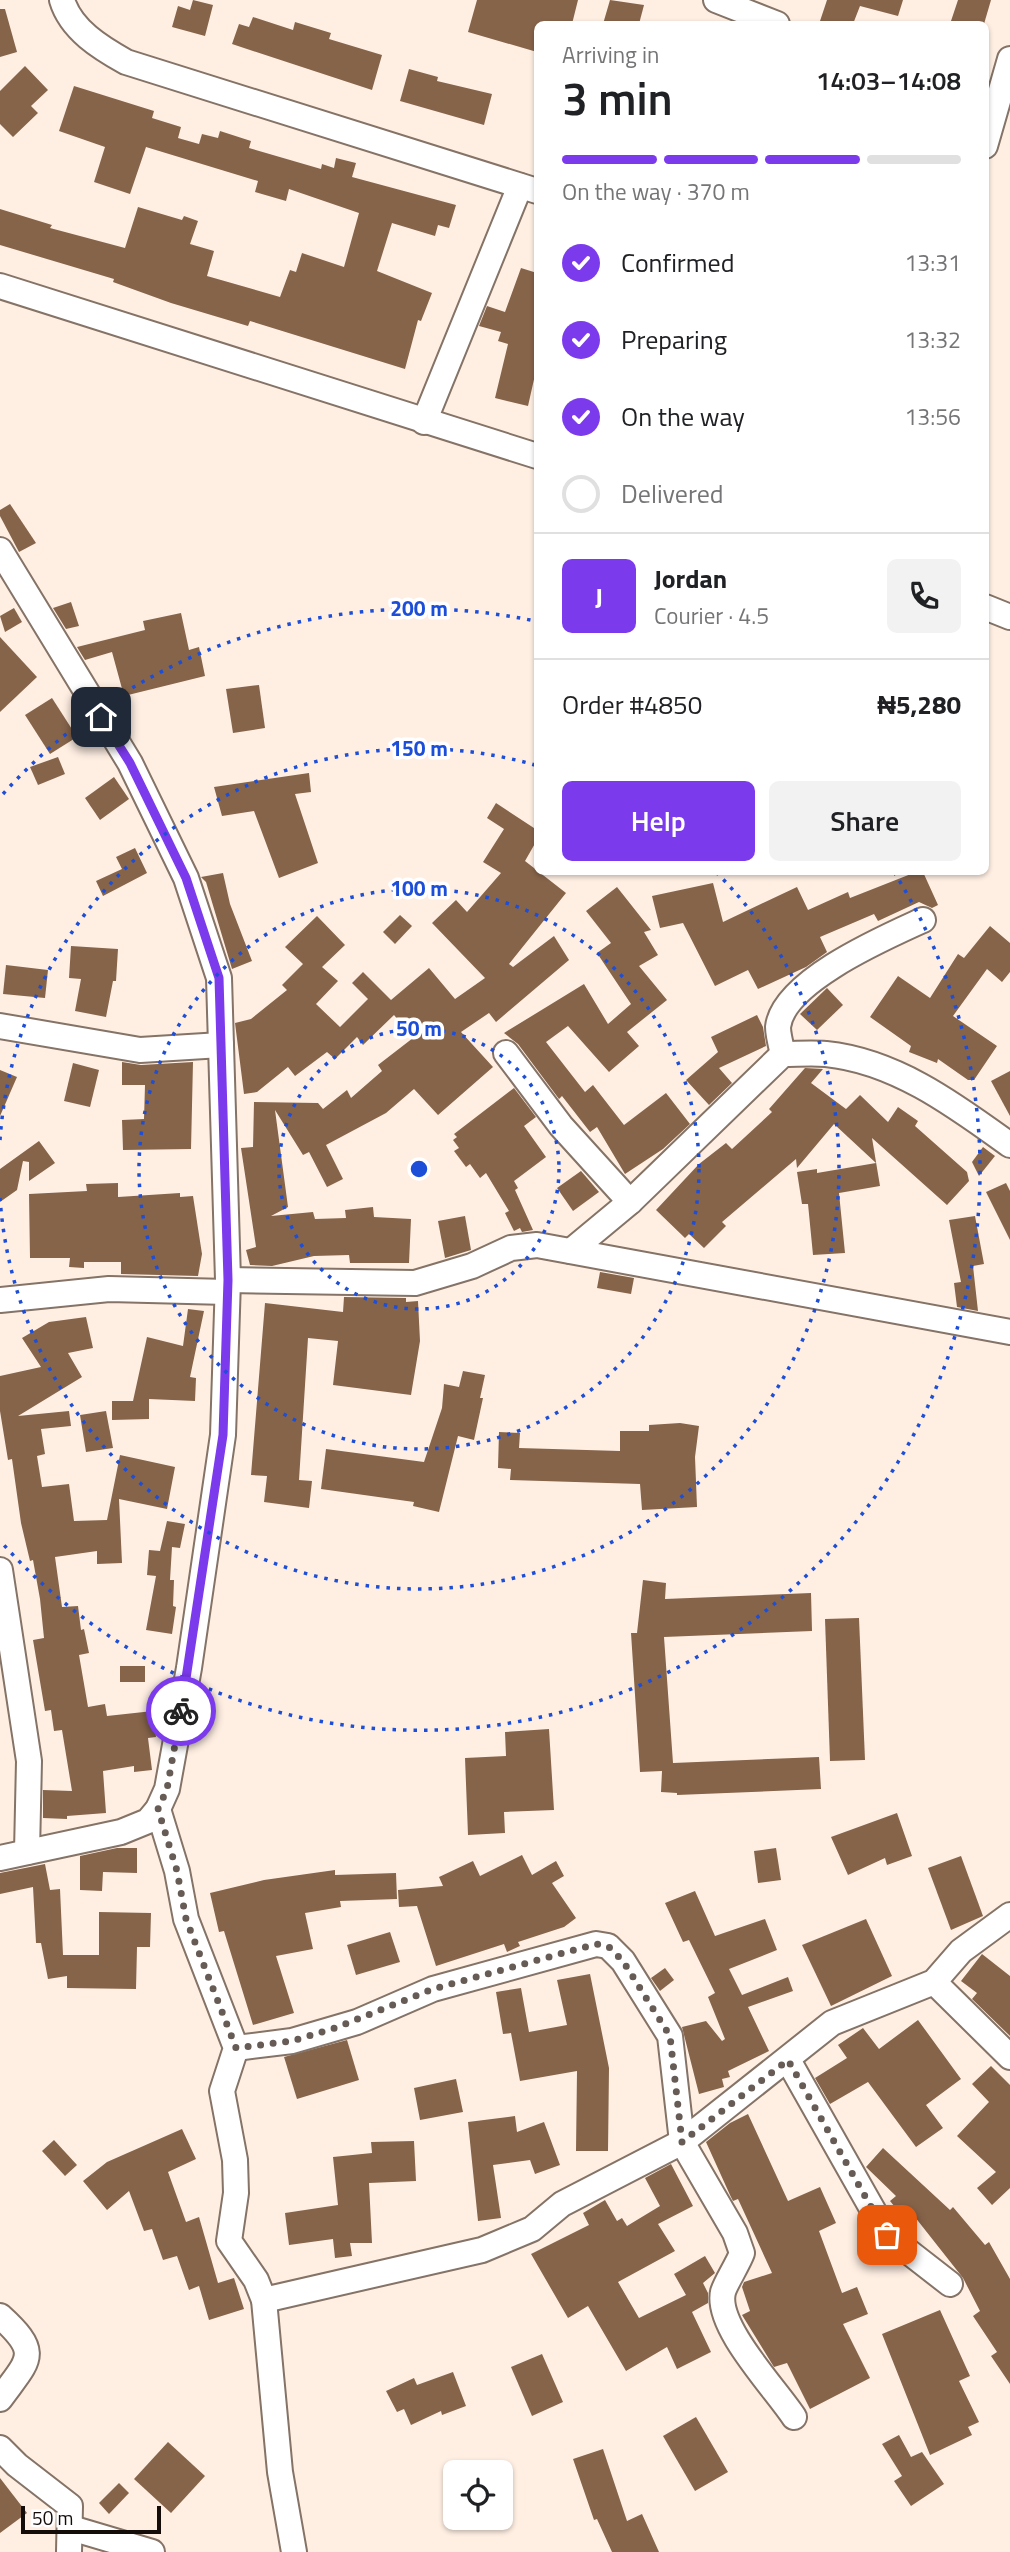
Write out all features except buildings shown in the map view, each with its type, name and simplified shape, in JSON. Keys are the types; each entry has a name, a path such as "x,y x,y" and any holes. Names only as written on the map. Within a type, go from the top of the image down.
{"street":[{"path":"62,0 66,12 94,43 126,62 529,189 424,422"},
{"path":"716,0 779,16"},
{"path":"989,132 1010,59"},
{"path":"0,286 534,455"},
{"path":"0,550 130,763 186,878 219,978 227,1286 223,1435 189,1668 167,1789 158,1809 148,1821 121,1832 0,1858"},
{"path":"989,609 1010,617"},
{"path":"783,1054 778,1027 784,1010 801,990 830,969 923,920"},
{"path":"0,1026 140,1050 221,1045"},
{"path":"506,1053 561,1126 630,1202"},
{"path":"571,1251 630,1202 783,1054 828,1054 881,1069 941,1095 1010,1145"},
{"path":"0,1300 109,1289 415,1283 472,1266 511,1248 537,1245 1010,1332"},
{"path":"0,1570 30,1779 27,1852"},
{"path":"158,1809 177,1871 186,1919 236,2048 222,2091 235,2160 236,2193 229,2241 256,2280 264,2300 280,2472 294,2552"},
{"path":"264,2300 482,2250 532,2229 562,2204 682,2142 832,2023 934,1982 961,1951 1010,1915"},
{"path":"236,2048 305,2037 356,2022 433,1989 596,1944 608,1946 623,1961 670,2036 682,2142 735,2233 742,2253 723,2292 726,2316 735,2340 772,2384 794,2417"},
{"path":"934,1982 1010,2057"},
{"path":"788,2060 887,2235 950,2284"},
{"path":"0,2316 25,2341 28,2352 25,2365 0,2399"},
{"path":"0,2448 17,2465 71,2506 70,2540 152,2552"}],"way so far":[{"path":"181,1711 167,1789 158,1809 177,1871 186,1919 202,1964 233,2034 236,2048 292,2041 356,2022 433,1989 550,1955 596,1944 608,1946 623,1961 670,2036 682,2142 788,2060 887,2235"}],"route":[{"path":"101,717 130,763 186,878 219,978 228,1280 223,1435 181,1711"}]}
